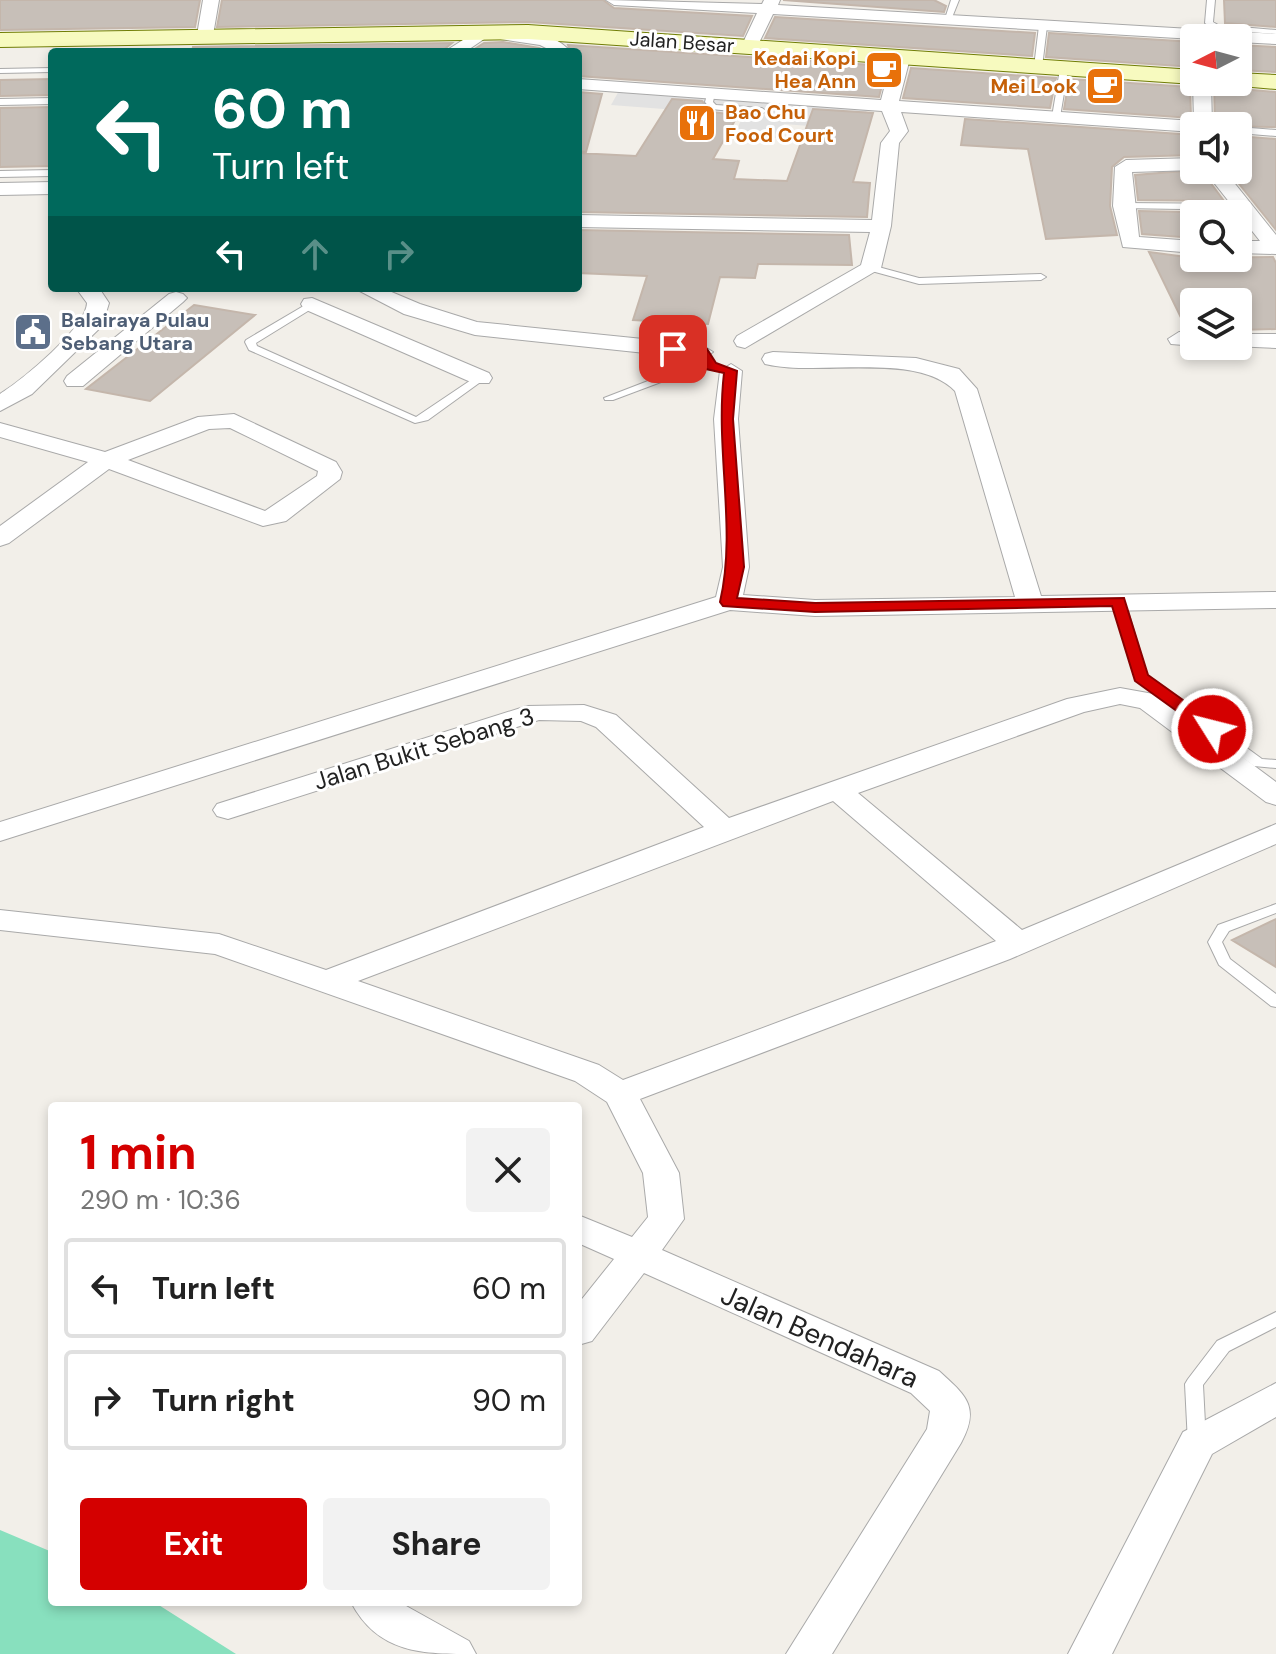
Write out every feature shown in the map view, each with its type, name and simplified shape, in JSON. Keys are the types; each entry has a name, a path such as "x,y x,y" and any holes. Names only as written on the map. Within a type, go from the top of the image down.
{"street":[{"path":"205,35 211,0"},
{"path":"614,0 770,4 947,20 1276,39"},
{"path":"749,47 770,4"},
{"name":"Jalan Besar","path":"0,40 166,44 205,35 468,32 559,45 749,47 1180,76"},
{"path":"704,357 713,344 745,341 871,268 881,226 890,143 899,131 889,105 901,58"},
{"path":"1252,81 1276,82"},
{"path":"582,84 1180,126"},
{"path":"1180,164 1126,166 1122,171 1123,206 1130,243 1139,247 1180,247"},
{"path":"1225,184 1238,200"},
{"path":"0,189 48,188"},
{"path":"1252,218 1276,248"},
{"path":"582,221 881,226"},
{"path":"1252,247 1276,248"},
{"path":"312,304 340,292"},
{"path":"374,292 412,309 475,328 704,357 731,371 753,370 773,359 916,365 951,374 966,389 1030,602"},
{"path":"0,404 24,389 94,321 94,297 150,319"},
{"path":"75,381 176,298"},
{"path":"312,304 481,378"},
{"path":"745,341 770,350 773,359"},
{"path":"1252,341 1276,341"},
{"path":"728,602 736,567 726,419 731,371"},
{"path":"0,430 106,460 263,519 277,516 328,479 330,472 328,467 234,421 220,420 106,460 0,538"},
{"path":"0,832 728,602 815,608 1276,600"},
{"path":"329,981 724,830 1077,705 1120,696 1149,701 1276,796"},
{"name":"Jalan Bukit Sebang 3","path":"228,810 537,712 584,713 606,721 724,830"},
{"path":"837,790 1019,944"},
{"path":"620,1094 1019,944 1276,833"},
{"path":"0,920 219,944 587,1073 620,1094 661,1173 666,1219 582,1326"},
{"path":"582,1230 639,1255"},
{"name":"Jalan Bendahara","path":"639,1255 925,1382 951,1406 947,1432 808,1654"},
{"path":"1090,1654 1197,1443 1276,1398"},
{"path":"376,1606 389,1621 454,1654"}],"lane":[{"path":"947,20 955,0"},
{"path":"1211,0 1209,23 1216,27 1276,32"},
{"path":"1038,67 1043,26"},
{"path":"1056,117 1064,69"},
{"path":"0,71 48,70"},
{"path":"711,93 709,102 714,107 762,111"},
{"path":"0,102 48,101"},
{"path":"1252,131 1276,133"},
{"path":"0,174 48,173"},
{"path":"1123,206 1180,206"},
{"path":"871,268 919,281 1041,277"},
{"path":"312,304 250,342 253,348 415,420 424,418 481,378"},
{"path":"609,398 704,357"},
{"path":"1119,601 1141,677 1259,763 1276,764"},
{"path":"1276,908 1223,928 1215,942 1224,962 1276,1002"},
{"path":"1197,1443 1194,1384 1223,1346 1276,1319"}],"green space":[{"path":"0,1530 48,1550 48,1606 160,1606 236,1654 0,1654"}],"shaded area":[{"path":"620,89 868,107 860,130 784,124 777,138 735,135 743,115 611,105"}],"building":[{"path":"0,0 200,0 195,27 0,30"},
{"path":"222,0 603,0 614,8 752,16 743,36 528,22 217,27"},
{"path":"783,0 934,0 946,6 944,12"},
{"path":"1224,0 1276,0 1276,27 1225,23"},
{"path":"775,17 1035,33 1032,56 765,38"},
{"path":"1049,33 1180,41 1180,66 1046,57"},
{"path":"503,42 539,48 476,48 484,43"},
{"path":"452,43 446,48 193,47"},
{"path":"568,45 887,66 879,97 582,76 582,48 569,48"},
{"path":"1252,46 1276,47 1276,72 1252,71"},
{"path":"911,68 1056,78 1050,108 903,98"},
{"path":"48,79 48,95 0,96 0,80"},
{"path":"1069,79 1180,86 1180,96 1190,96 1191,112 1180,112 1180,117 1064,109"},
{"path":"1252,90 1276,92 1276,127 1252,127 1252,112 1215,112 1214,96 1252,96"},
{"path":"582,92 602,94 586,152 582,152"},
{"path":"672,99 702,101 711,112 738,115 713,159 739,161 734,179 787,181 813,109 873,113 853,182 870,183 867,217 582,212 582,153 636,156"},
{"path":"48,107 48,166 0,167 0,108"},
{"path":"965,119 1180,134 1180,155 1124,157 1112,167 1110,206 1117,235 1046,239 1028,149 961,145"},
{"path":"1252,137 1276,139 1276,230 1239,184 1252,184"},
{"path":"1180,172 1180,184 1211,184 1223,200 1138,200 1135,175"},
{"path":"1139,211 1180,212 1180,237 1142,234"},
{"path":"582,230 849,235 852,265 758,264 755,278 720,277 708,324 633,320 647,276 582,273"},
{"path":"1149,252 1180,256 1180,272 1252,272 1252,257 1273,257 1276,263 1276,329 1252,330 1252,288 1180,288 1180,316"},
{"path":"194,305 255,315 150,401 86,389"},
{"path":"1276,919 1276,967 1232,940"}],"place":[{"name":"Kedai Kopi Hea Ann","path":"884,70"},
{"name":"Mei Look","path":"1105,86"},
{"name":"Bao Chu Food Court","path":"697,123"},
{"name":"Balairaya Pulau Sebang Utara","path":"33,332"}],"route":[{"path":"673,349 702,352 705,362 711,366 731,371 726,419 736,567 728,602 815,608 1119,601 1141,677 1212,729"}]}
